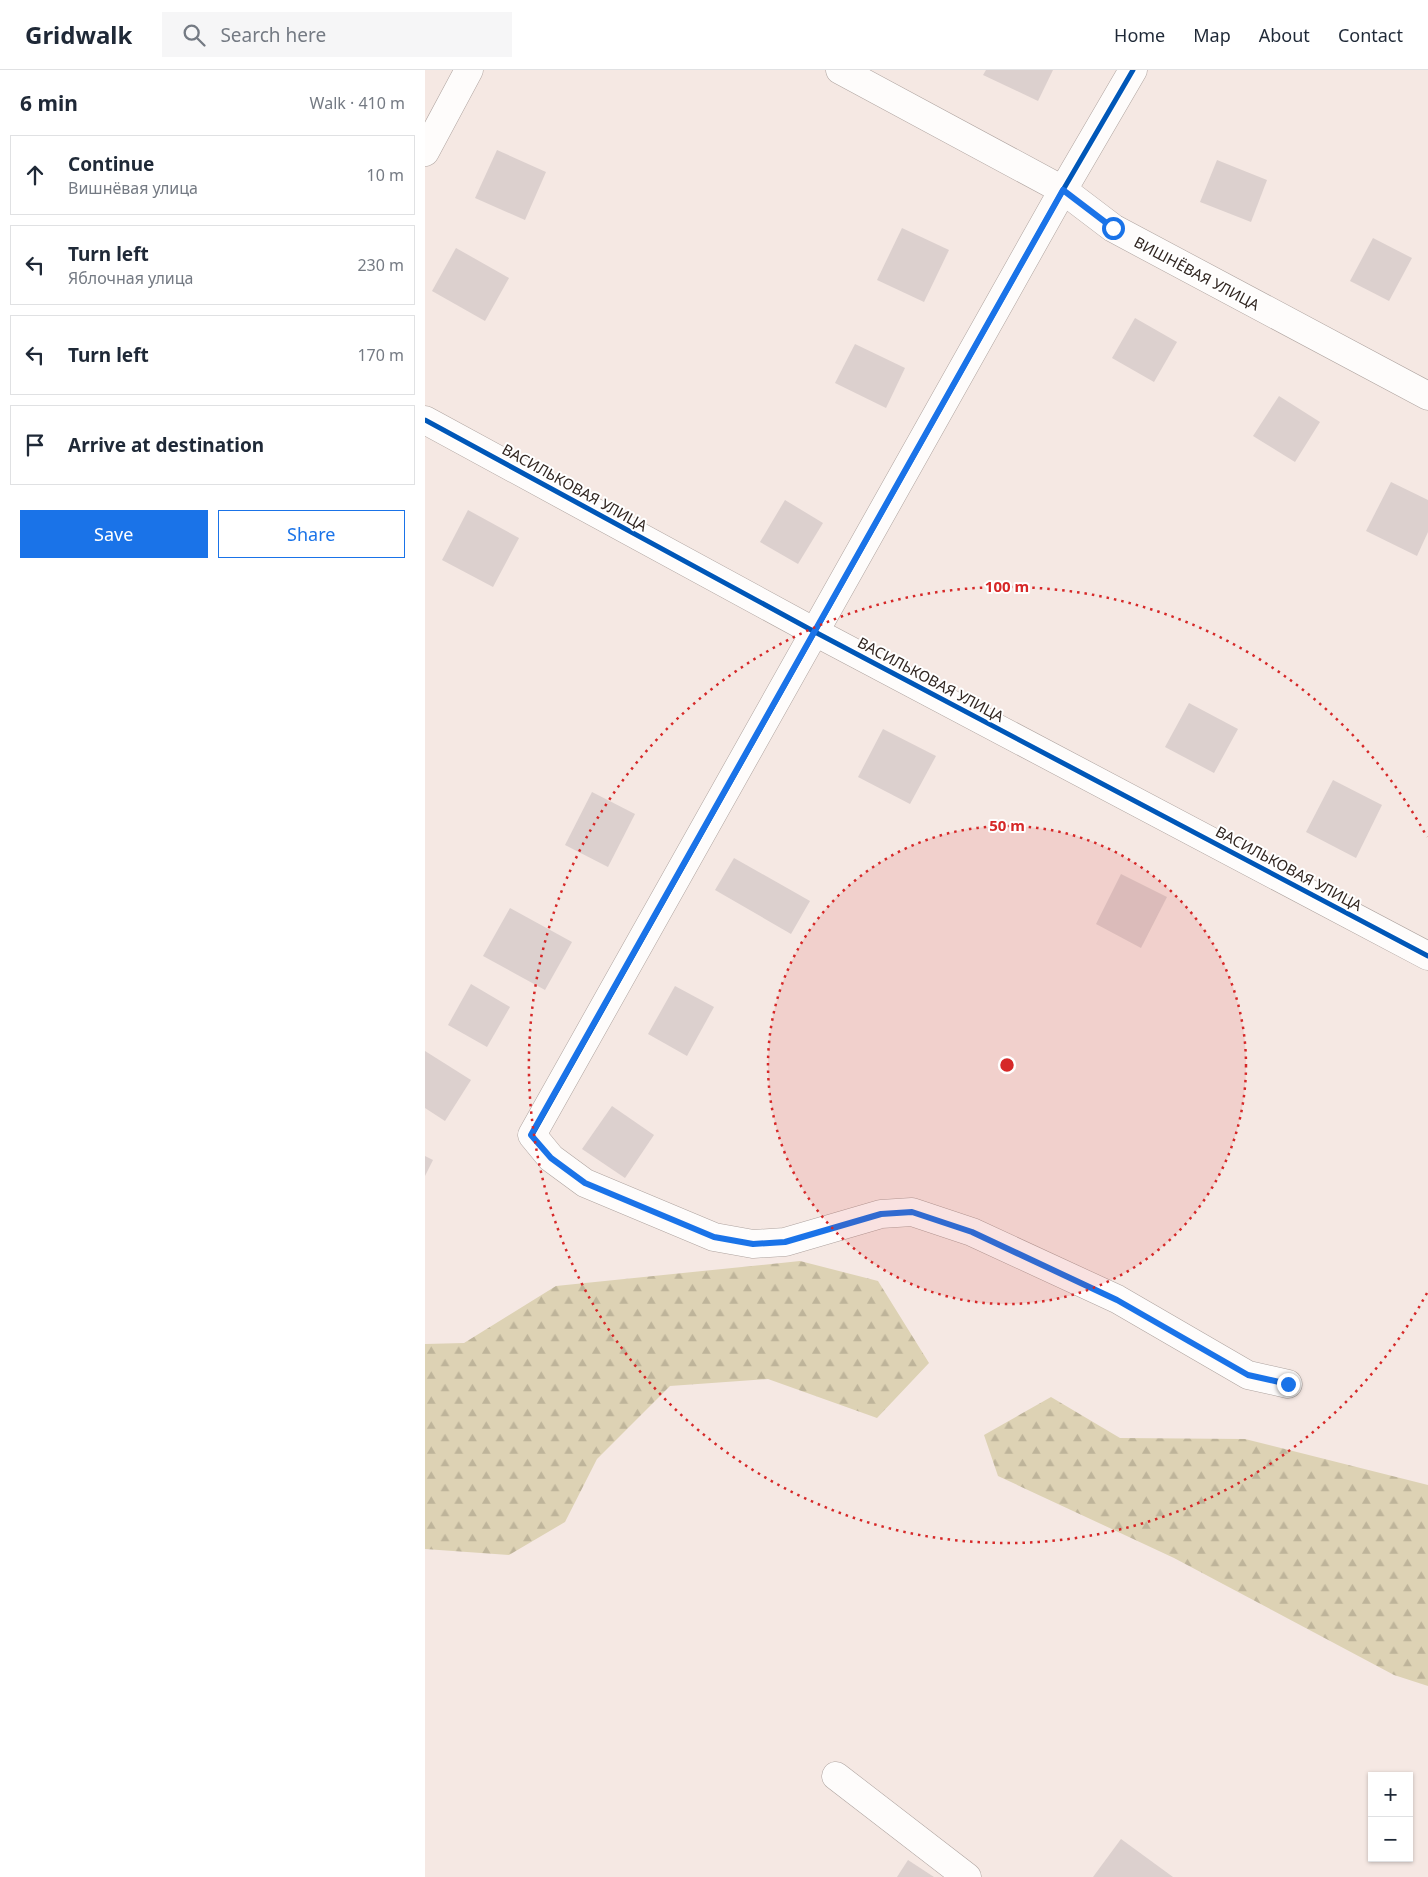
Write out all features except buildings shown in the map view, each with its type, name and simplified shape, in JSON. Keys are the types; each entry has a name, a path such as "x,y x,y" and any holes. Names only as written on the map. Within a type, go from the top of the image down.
{"street":[{"path":"425,152 469,70"},
{"name":"ВИШНЁВАЯ УЛИЦА","path":"840,70 1063,190 1113,228 1428,396"},
{"path":"1133,70 1063,190 531,1135 551,1158 585,1183 714,1237 753,1244 785,1242 881,1214 912,1212 972,1232 1117,1300 1248,1375 1288,1384"},
{"name":"ВАСИЛЬКОВАЯ УЛИЦА","path":"425,420 815,632 1428,956"},
{"path":"835,1776 967,1877"}],"green space":[{"path":"800,1261 878,1281 929,1363 877,1418 768,1379 670,1386 597,1459 565,1522 509,1555 425,1549 425,1344 464,1343 556,1286"},
{"path":"1051,1397 1120,1438 1245,1439 1428,1485 1428,1686 1394,1675 1174,1558 998,1476 984,1435"}],"cycle path":[{"path":"532,1135 1063,190 1133,70"},
{"path":"425,420 815,632 1428,956"}],"route":[{"path":"1113,228 1063,190 531,1135 551,1158 585,1183 714,1237 753,1244 785,1242 881,1214 912,1212 972,1232 1117,1300 1248,1375 1288,1384"}]}
